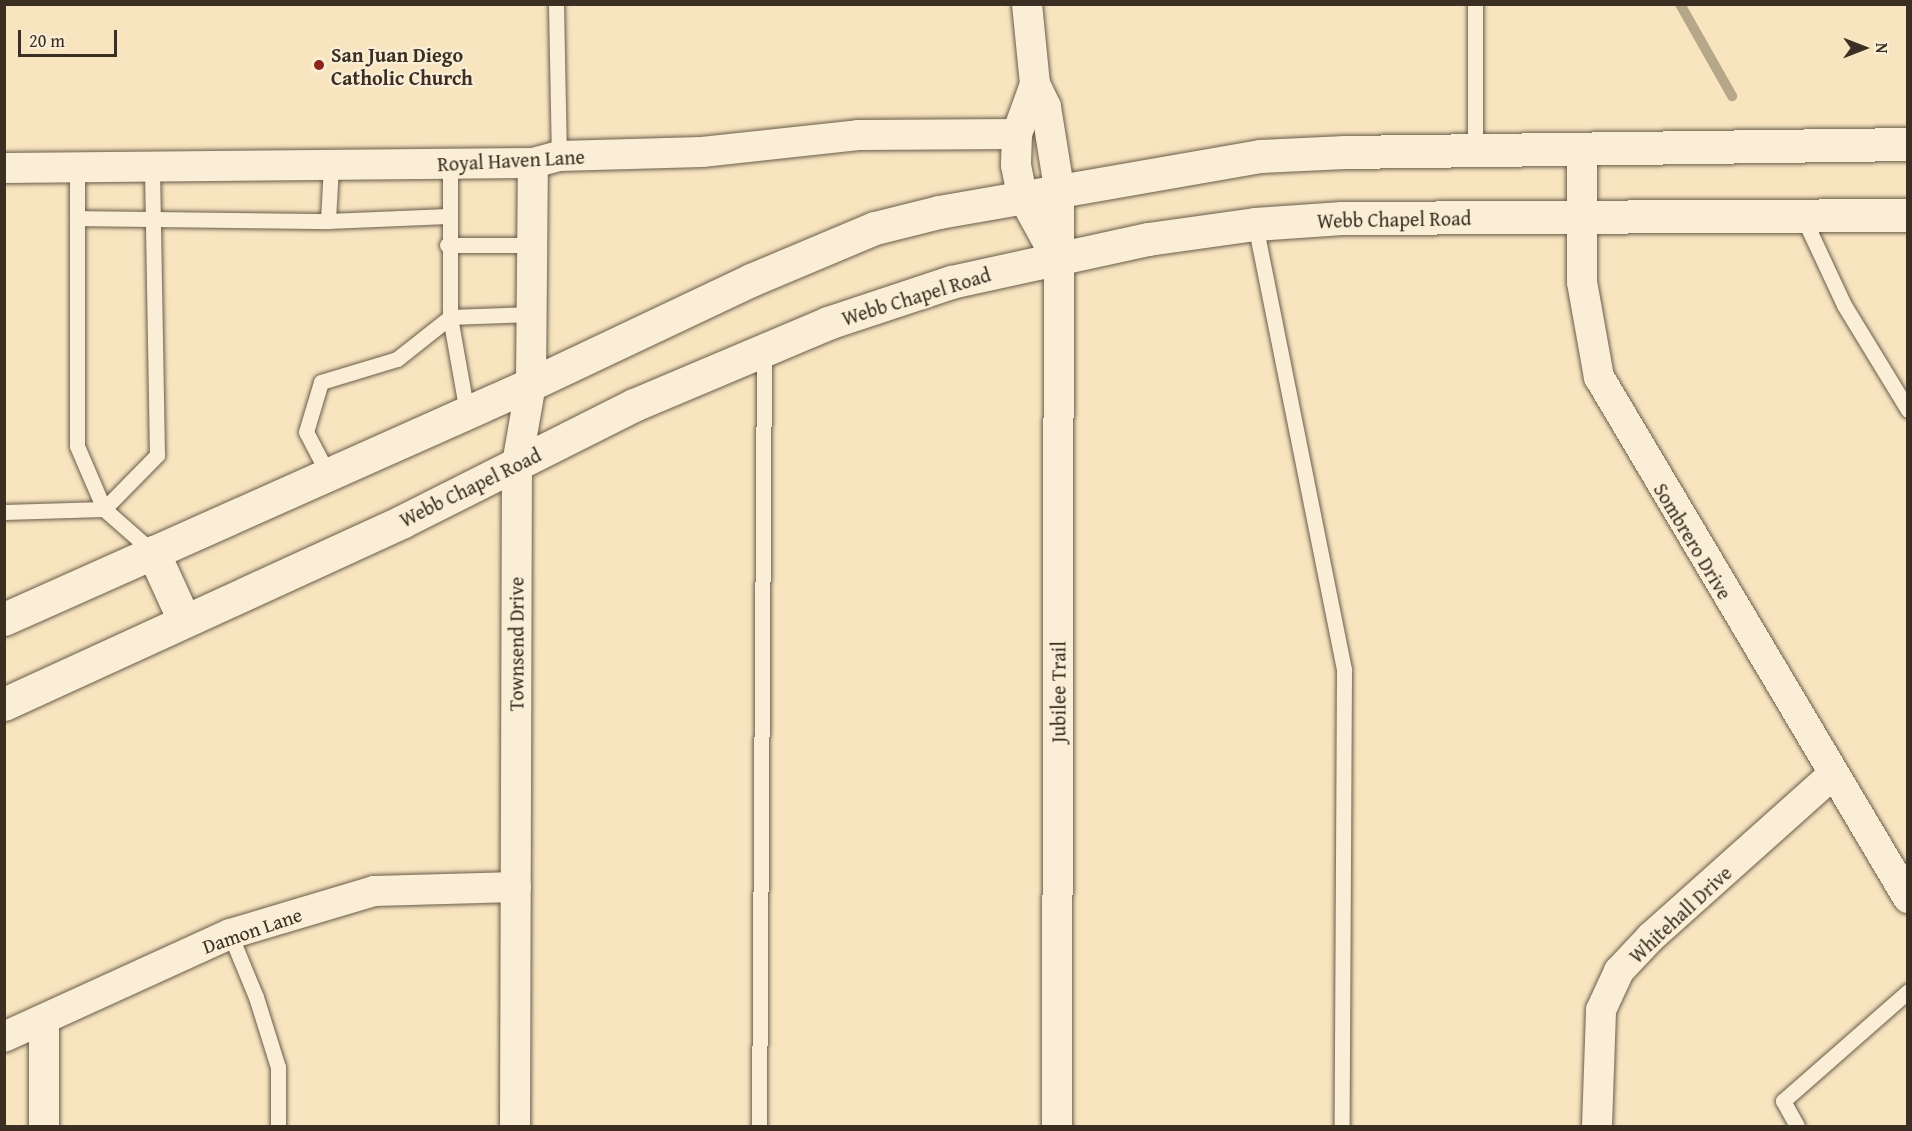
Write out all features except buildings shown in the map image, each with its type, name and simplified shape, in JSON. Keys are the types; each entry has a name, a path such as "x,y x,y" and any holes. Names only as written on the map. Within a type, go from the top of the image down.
{"main road":[{"path":"4,619 531,384 751,280 875,228 1059,188 1260,156 1908,144"},
{"name":"Webb Chapel Road","path":"4,704 517,464 634,405 828,323 951,282 1056,257 1255,224 1342,218 1908,215"},
{"path":"153,552 184,620"}],"street":[{"path":"1027,4 1035,84 1017,134 1016,165 1022,195 1056,257"},
{"name":"Jubilee Trail","path":"1035,84 1046,106 1059,188 1056,257 1057,1126"},
{"name":"Royal Haven Lane","path":"4,168 450,164 702,152 858,135 1017,134"},
{"name":"Sombrero Drive","path":"1582,151 1581,217 1587,323 1599,377 1908,898"},
{"name":"Townsend Drive","path":"515,1126 517,464 531,384 532,245 546,160"},
{"name":"Whitehall Drive","path":"1597,1126 1601,1010 1619,971 1651,937 1833,774"},
{"name":"Damon Lane","path":"4,1037 230,934 374,891 516,887"},
{"path":"44,1019 44,1126"}],"lane":[{"path":"546,160 556,4"},
{"path":"1475,4 1475,151"},
{"path":"450,164 447,245 450,317 467,412"},
{"path":"328,221 331,165"},
{"path":"4,512 104,508 157,455 152,166"},
{"path":"77,167 77,446 104,508 153,552"},
{"path":"77,218 328,221 448,216"},
{"path":"1803,217 1844,304 1908,410"},
{"path":"1255,224 1344,669 1342,1126"},
{"path":"447,245 532,245"},
{"path":"328,474 306,432 321,382 397,359 450,317 531,314"},
{"path":"759,1126 764,351"},
{"path":"230,934 256,997 278,1067 278,1126"},
{"path":"1797,1126 1783,1101 1908,991"}],"waterway":[{"path":"1680,4 1732,96"}],"place":[{"name":"San Juan Diego Catholic Church","path":"319,65"}]}
